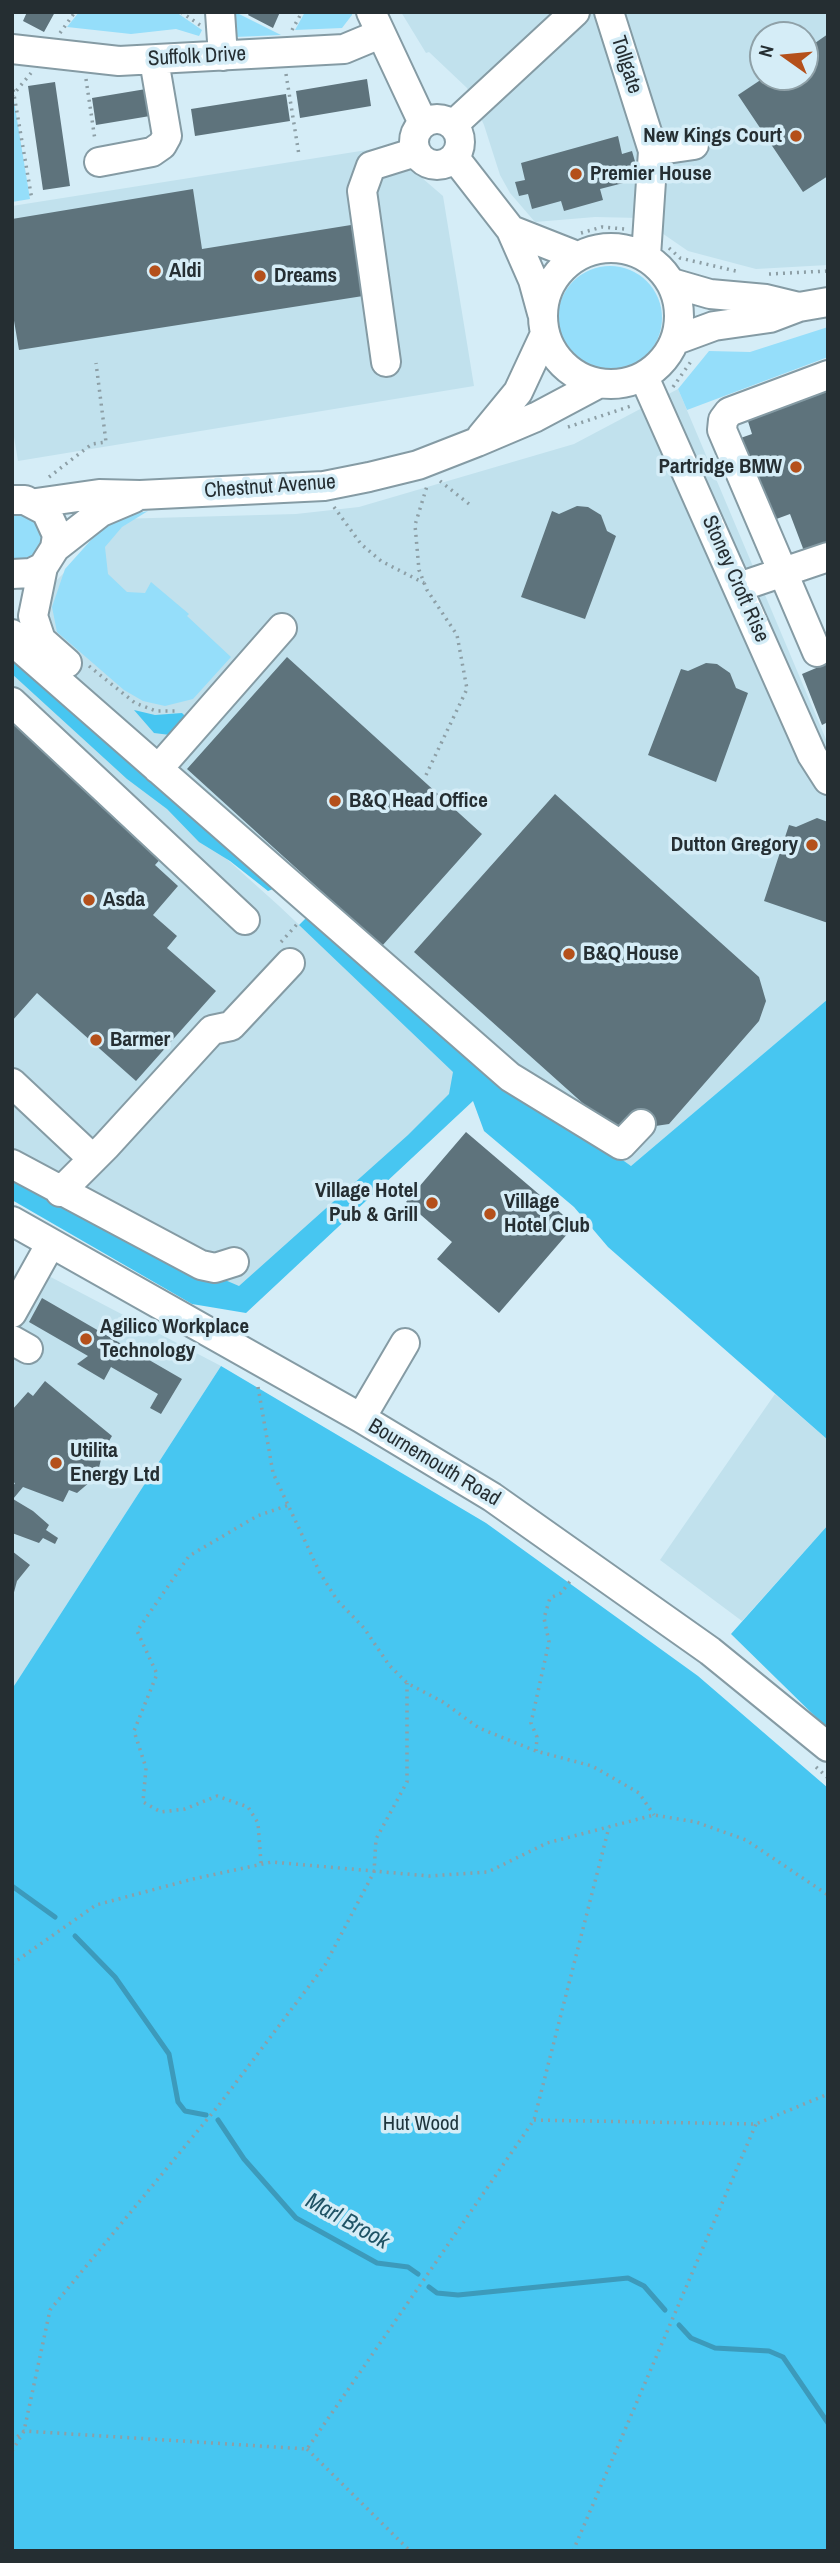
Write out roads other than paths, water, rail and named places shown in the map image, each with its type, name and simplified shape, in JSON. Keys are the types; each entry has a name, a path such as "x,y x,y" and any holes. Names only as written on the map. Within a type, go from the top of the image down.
{"street":[{"path":"220,12 223,56"},
{"path":"453,125 527,70 575,12"},
{"name":"Tollgate","path":"609,12 653,151 648,199 632,241"},
{"path":"375,23 423,123"},
{"name":"Suffolk Drive","path":"12,49 83,59 154,60 344,49 375,23"},
{"path":"99,162 152,152 162,145 167,136 154,60"},
{"path":"439,119 453,125 460,145 455,158 442,165 434,165 420,158 416,152 415,136 423,123 439,119"},
{"path":"653,151 694,145"},
{"path":"387,362 362,191 371,166 416,152"},
{"path":"455,158 511,230 533,280 552,351 564,366 580,377 598,384 621,384 643,377 668,355 676,340 680,321 678,301 672,283 661,268 632,241 568,252 511,230"},
{"path":"544,325 547,292 568,252"},
{"path":"672,283 710,294 766,299 799,307"},
{"path":"676,340 714,326 770,318 799,307 828,302"},
{"name":"Chestnut Avenue","path":"477,442 518,392 544,325"},
{"path":"817,652 722,430 723,420 729,412 828,375"},
{"name":"Stoney Croft Rise","path":"643,377 812,755 828,780"},
{"name":"Chestnut Avenue","path":"30,495 140,495 324,486 418,465 536,416 598,384"},
{"path":"30,495 54,523 57,535 33,616 40,640 141,728 158,769"},
{"name":"Chestnut Avenue","path":"49,558 102,512 140,495"},
{"path":"739,587 828,557"},
{"path":"12,575 31,573 49,558"},
{"path":"158,769 282,628"},
{"path":"12,634 18,646 510,1077 621,1144 641,1124"},
{"path":"12,702 245,920"},
{"path":"60,1192 212,1030 231,1026 282,956"},
{"path":"12,1083 93,1159"},
{"path":"12,1164 201,1265 215,1268 234,1262"},
{"name":"Bournemouth Road","path":"12,1221 361,1418 492,1497 710,1651 818,1754"},
{"path":"12,1313 51,1243"},
{"path":"361,1418 405,1343"}],"waterway":[{"name":"Marl Brook","path":"12,1886 55,1917"},
{"name":"Marl Brook","path":"75,1936 115,1977 169,2054 178,2102 185,2111 206,2115"},
{"name":"Marl Brook","path":"218,2120 244,2159 296,2218 377,2263 408,2267 418,2274"},
{"name":"Marl Brook","path":"429,2287 437,2293 458,2295 628,2278 644,2286 665,2310"},
{"name":"Marl Brook","path":"679,2325 691,2338 715,2348 769,2351 783,2357 828,2423"}],"place":[{"name":"New Kings Court","path":"796,136"},
{"name":"Premier House","path":"576,174"},
{"name":"Aldi","path":"155,271"},
{"name":"Dreams","path":"260,276"},
{"name":"Partridge BMW","path":"796,467"},
{"name":"B&Q Head Office","path":"335,801"},
{"name":"Dutton Gregory","path":"812,845"},
{"name":"Asda","path":"89,900"},
{"name":"B&Q House","path":"569,954"},
{"name":"Barmer","path":"96,1040"},
{"name":"Village Hotel Pub & Grill","path":"432,1203"},
{"name":"Village Hotel Club","path":"490,1214"},
{"name":"Agilico Workplace Technology","path":"86,1339"},
{"name":"Utilita Energy Ltd","path":"56,1463"}],"park label":[{"name":"Hut Wood","path":"421,2124"}]}
